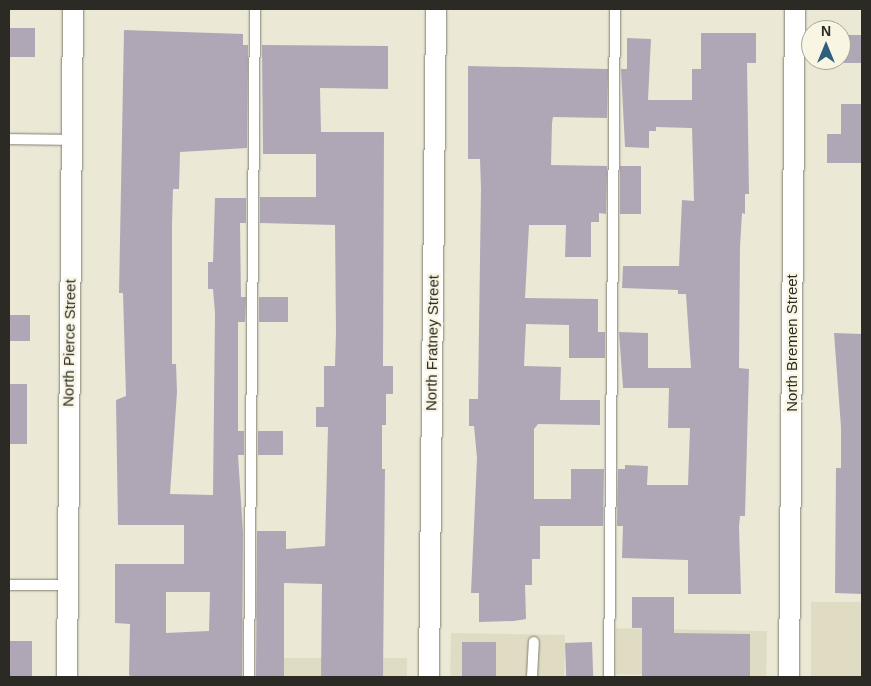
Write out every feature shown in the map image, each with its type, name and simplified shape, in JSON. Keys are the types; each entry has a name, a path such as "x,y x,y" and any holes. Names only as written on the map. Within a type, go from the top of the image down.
{"street":[{"name":"North Pierce Street","path":"67,677 73,9"},
{"name":"North Fratney Street","path":"429,677 436,9"},
{"name":"North Bremen Street","path":"789,677 795,9"}],"lane":[{"path":"249,677 255,9"},
{"path":"609,677 615,9"},
{"path":"9,139 72,140"},
{"path":"9,585 67,585"},
{"path":"532,677 534,642"}],"shaded area":[{"path":"811,602 862,602 862,677 811,677"},
{"path":"616,628 767,631 766,677 615,674"},
{"path":"451,633 565,635 564,677 450,677"},
{"path":"256,658 407,658 407,677 256,677"}],"building":[{"path":"9,28 35,28 35,57 9,57"},
{"path":"124,30 243,34 243,45 248,45 247,148 180,152 179,189 173,189 172,364 176,364 177,392 170,494 213,495 215,313 213,289 208,289 208,262 213,262 215,198 246,198 246,223 240,223 241,297 246,297 245,322 238,322 238,431 244,431 244,455 238,455 243,532 242,677 133,677 129,675 130,624 115,623 115,564 184,564 184,525 118,525 116,400 126,396 123,293 119,293","holes":["166,592 210,592 209,631 166,633"]},
{"path":"701,33 756,33 756,63 747,63 749,194 745,194 745,214 742,213 740,247 739,368 749,369 745,516 740,516 739,527 741,594 688,594 688,560 622,558 623,526 617,526 618,469 625,469 625,465 648,466 647,485 688,485 690,428 668,428 669,388 623,388 619,332 648,333 648,368 691,368 686,294 678,294 678,290 622,288 623,266 679,266 682,200 694,201 692,128 656,127 656,131 649,131 649,148 625,147 621,69 627,69 627,38 651,39 648,100 692,100 692,69 701,69"},
{"path":"851,35 862,35 862,63 851,63"},
{"path":"262,45 388,46 388,89 320,88 321,132 384,132 383,366 393,366 393,394 386,394 386,425 382,425 382,469 385,469 383,677 321,677 322,584 284,583 284,677 256,677 257,531 286,531 286,549 325,546 328,427 316,427 316,407 324,407 324,366 335,366 336,332 335,225 260,223 260,197 316,197 316,154 263,154"},
{"path":"468,66 608,69 607,118 553,117 552,123 551,165 607,166 606,214 599,213 599,222 591,222 591,257 565,257 566,225 529,225 525,298 598,299 598,332 605,332 605,358 569,358 569,325 526,324 524,366 561,367 560,400 600,400 600,425 538,424 534,429 534,499 571,499 571,469 604,469 603,526 540,526 540,559 532,559 532,585 525,585 526,619 514,621 479,622 479,593 471,593 477,458 474,426 469,426 469,399 478,399 481,189 480,159 468,159"},
{"path":"841,104 862,104 862,163 827,163 827,134 841,134"},
{"path":"620,166 641,166 641,214 620,214"},
{"path":"259,297 288,297 288,322 259,322"},
{"path":"9,315 30,315 30,341 9,341"},
{"path":"834,333 862,334 862,594 835,593 836,468 841,468 841,427"},
{"path":"9,384 27,384 27,444 9,444"},
{"path":"258,431 283,431 283,455 258,455"},
{"path":"632,597 674,597 674,633 750,634 750,677 642,677 642,628 632,628"},
{"path":"9,641 32,641 32,677 9,677"},
{"path":"462,642 496,642 496,677 462,677"},
{"path":"592,642 593,677 566,677 565,643"}]}
